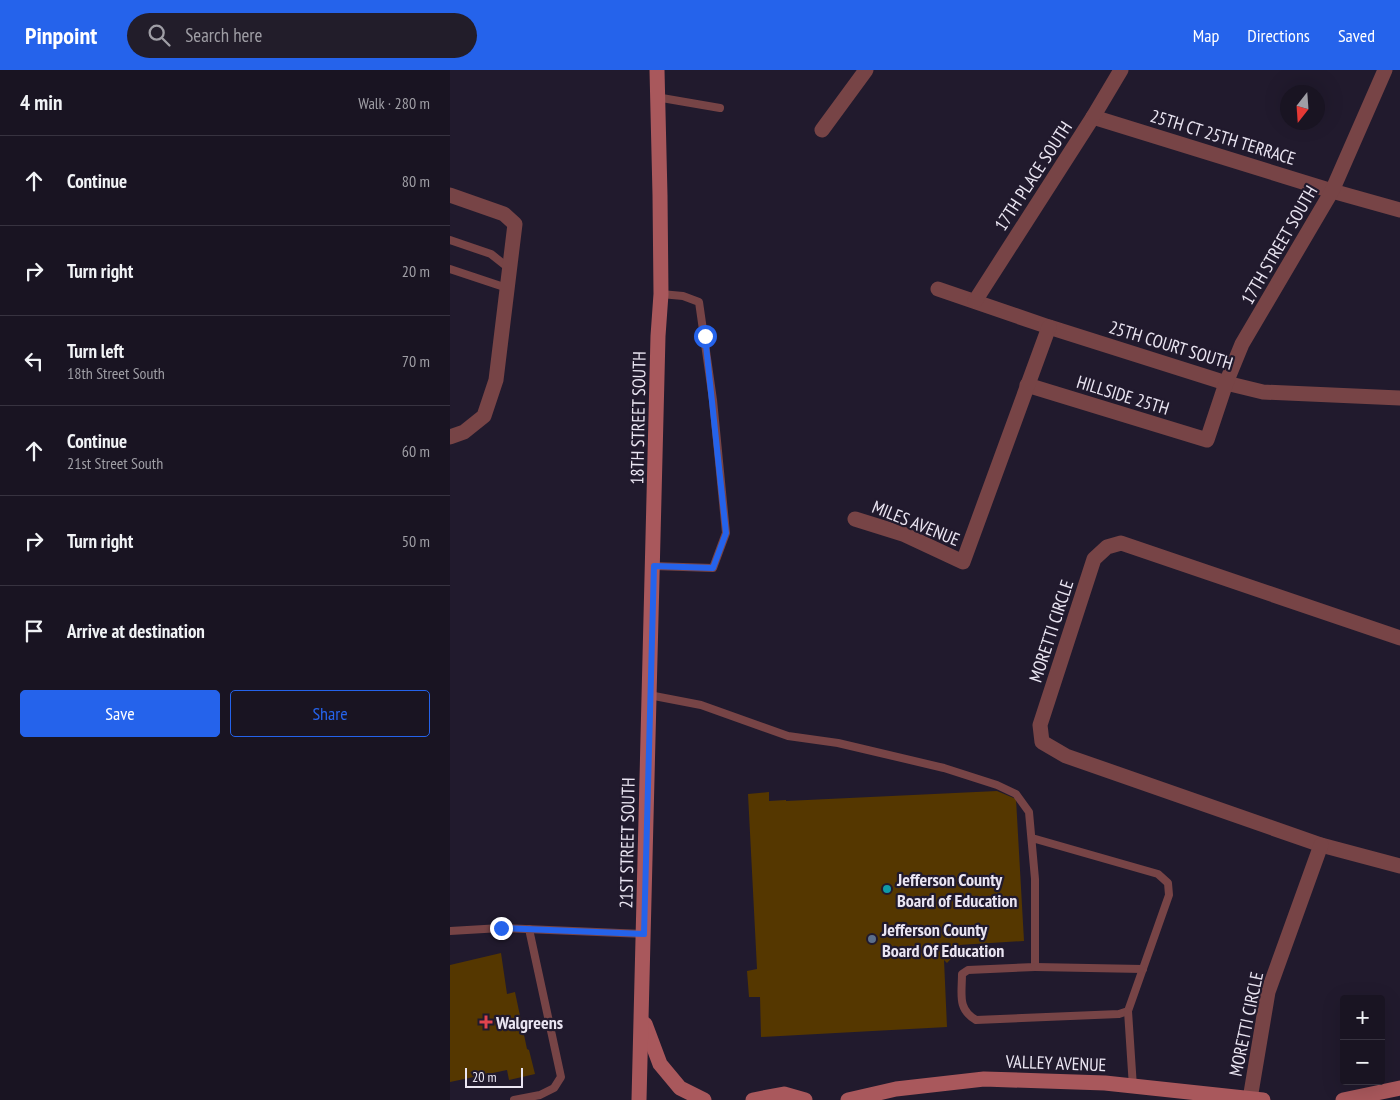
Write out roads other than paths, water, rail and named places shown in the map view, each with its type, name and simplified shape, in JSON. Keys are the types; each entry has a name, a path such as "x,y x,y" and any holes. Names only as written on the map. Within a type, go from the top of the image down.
{"main road":[{"name":"18TH STREET SOUTH","path":"648,766 658,336 661,294 657,70"},
{"name":"21ST STREET SOUTH","path":"640,1100 648,766"},
{"path":"642,1016 660,1064 680,1088 704,1100"},
{"name":"VALLEY AVENUE","path":"848,1100 896,1089 984,1079 1105,1083 1256,1099"},
{"path":"1342,1100 1400,1088"},
{"path":"753,1100 784,1094 805,1100"}],"street":[{"path":"822,130 866,70"},
{"name":"17TH PLACE SOUTH","path":"974,301 1093,117 1121,70"},
{"name":"17TH STREET SOUTH","path":"1207,440 1226,383 1242,344 1332,191 1385,70"},
{"name":"25TH CT 25TH TERRACE","path":"1093,117 1332,191 1400,210"},
{"path":"450,195 504,214 515,224 496,380 484,416 464,432 450,438"},
{"name":"25TH COURT SOUTH","path":"938,289 1049,327 1226,383 1263,392 1400,398"},
{"path":"1027,386 1049,327"},
{"name":"HILLSIDE 25TH","path":"1027,386 1207,440"},
{"name":"MILES AVENUE","path":"855,519 903,534 963,562 1027,386"},
{"name":"MORETTI CIRCLE","path":"1400,638 1121,544 1107,547 1094,559 1040,725 1042,742 1066,756 1322,845 1400,866"},
{"name":"MORETTI CIRCLE","path":"1256,1099 1268,992 1322,845"}],"lane":[{"path":"656,97 720,108"},
{"path":"450,240 491,254 510,269"},
{"path":"450,269 507,288"},
{"path":"654,566 713,568 726,533 713,400 699,302 683,296 661,294"},
{"path":"650,695 701,705 788,736 838,743 944,768 997,785 1016,794 1029,812 1032,838 1035,879 1035,967"},
{"path":"1032,838 1158,874 1168,883 1169,896 1128,1011 1133,1086"},
{"path":"450,931 501,928 644,934"},
{"path":"514,1100 540,1095 554,1088 561,1077 529,929"},
{"path":"1128,1011 1119,1014 976,1020 968,1016 962,1006 962,974 968,970 1035,967 1143,969"}],"place":[{"name":"Jefferson County Board of Education","path":"887,889"},
{"name":"Jefferson County Board Of Education","path":"872,939"},
{"name":"Walgreens","path":"486,1022"}]}
